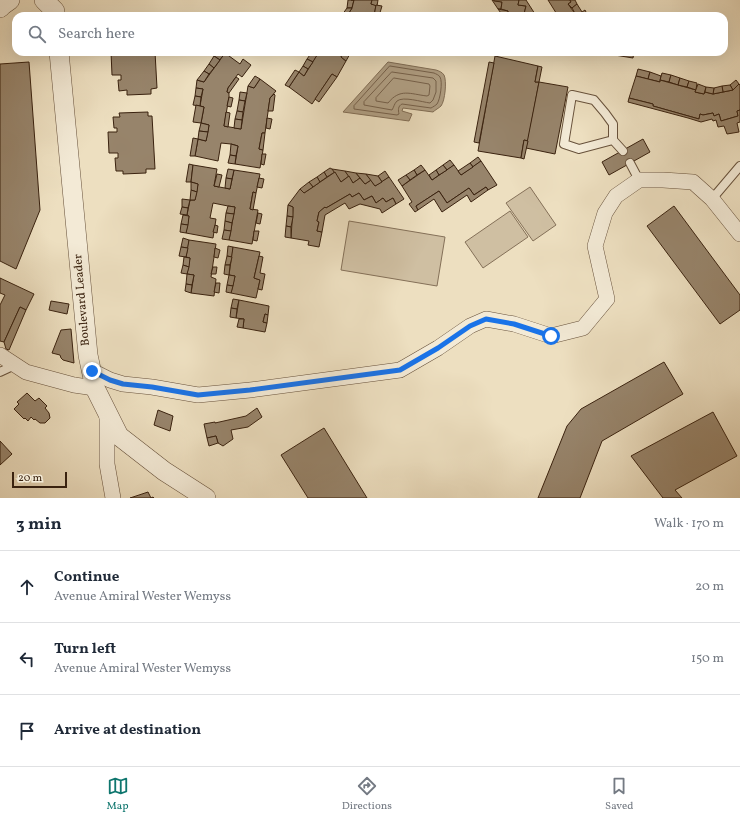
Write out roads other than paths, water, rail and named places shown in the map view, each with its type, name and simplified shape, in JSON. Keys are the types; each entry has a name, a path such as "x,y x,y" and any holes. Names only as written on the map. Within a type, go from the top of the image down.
{"street":[{"path":"0,8 10,0"},
{"path":"44,0 55,12"},
{"name":"Boulevard Leader","path":"59,56 87,347 93,380 119,436 164,471 206,498"},
{"path":"0,355 26,372 74,385 93,380 110,380 123,384 152,387 198,395 250,390 400,370 438,348 470,326 486,319 514,324 551,336 583,328 607,299 595,246 605,213 616,196 638,180 693,182 712,199 740,234"},
{"path":"107,413 107,464 113,498"}],"lane":[{"path":"613,140 579,149 564,144 572,95 594,100 605,112 613,124 613,140 623,151"},
{"path":"630,163 638,180"},
{"path":"712,199 740,166"},
{"path":"0,372 15,365"}],"water":[{"path":"388,62 436,70 442,73 445,78 445,86 444,100 441,106 433,112 403,108 402,111 412,114 409,121 343,112"}]}
